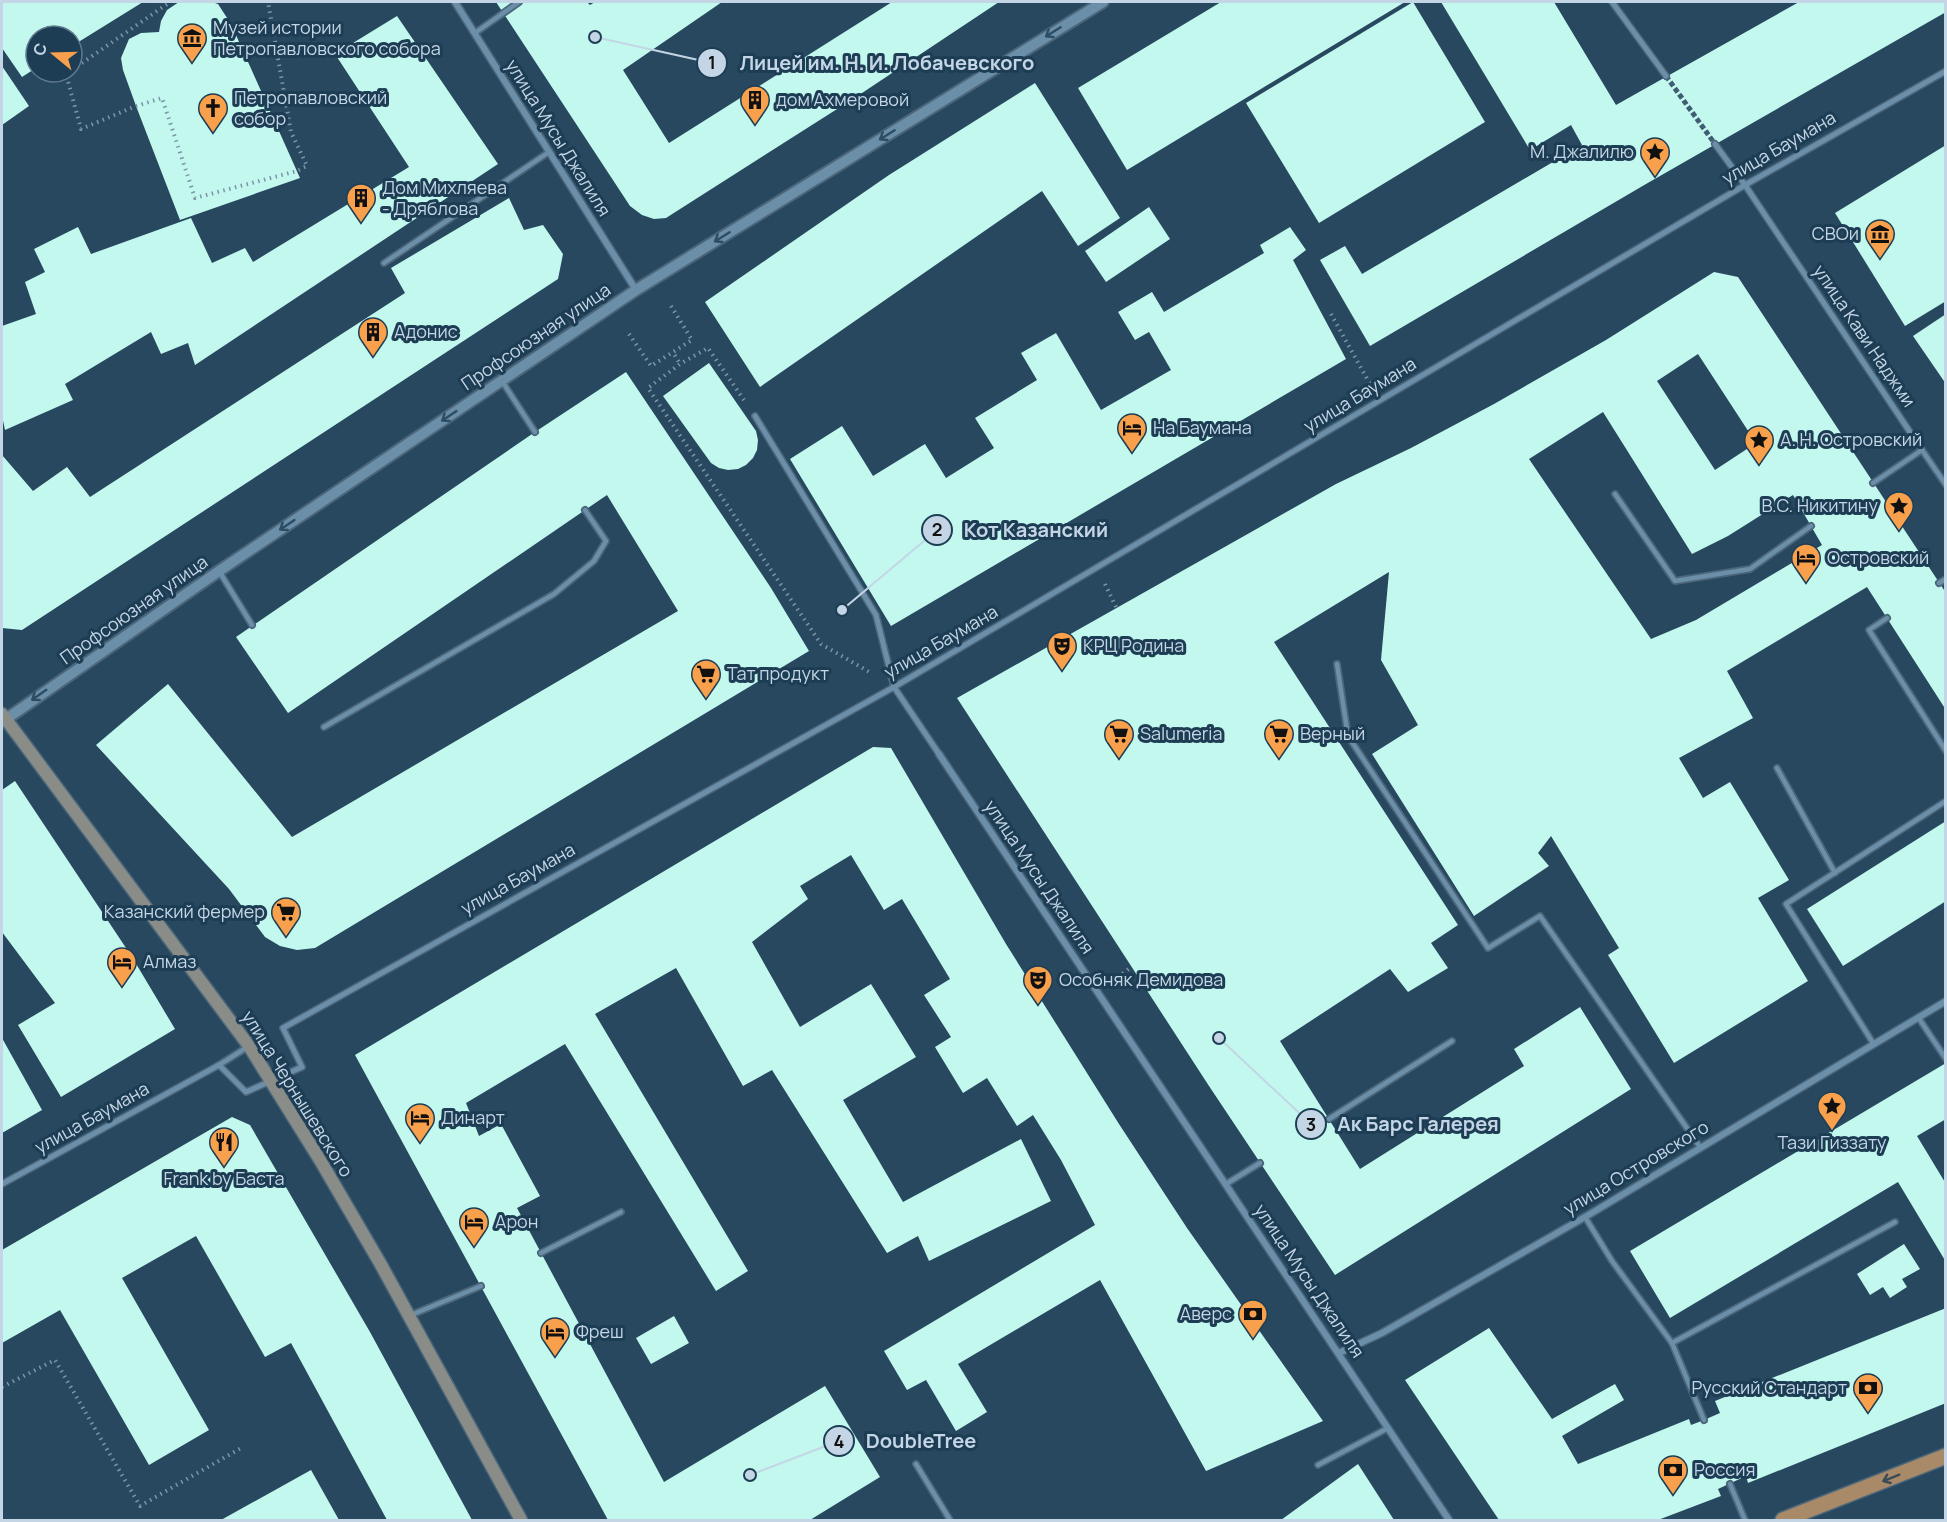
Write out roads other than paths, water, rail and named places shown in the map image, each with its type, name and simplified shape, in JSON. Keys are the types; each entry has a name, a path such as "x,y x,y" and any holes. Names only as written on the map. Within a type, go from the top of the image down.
{"main road":[{"name":"улица Чернышевского","path":"3,718 249,1046 320,1160 521,1521"},
{"path":"1783,1521 1946,1456"}],"street":[{"name":"улица Мусы Джалиля","path":"455,2 636,290"},
{"name":"Профсоюзная улица","path":"3,718 636,290 1103,2"},
{"path":"1612,2 1666,76"},
{"name":"улица Баумана","path":"2,1184 219,1065 246,1092 302,1067 283,1028 894,687 1745,185 1946,71"},
{"name":"улица Кави Наджми","path":"1715,144 1745,185 1922,450"},
{"name":"улица Мусы Джалиля","path":"755,416 876,615 894,687 1449,1521"},
{"name":"улица Островского","path":"1339,1353 1382,1333 1585,1217 1700,1146 1946,1001"}],"lane":[{"path":"475,33 519,2"},
{"path":"384,263 549,152"},
{"path":"502,381 535,432"},
{"path":"1873,483 1922,450"},
{"name":"улица Кави Наджми","path":"1922,450 1946,485"},
{"path":"1616,494 1675,581 1749,569 1811,526"},
{"path":"324,727 554,594 594,561 606,541 585,510"},
{"path":"219,571 252,625"},
{"path":"1939,583 1946,579"},
{"path":"1887,618 1869,630 1946,751"},
{"path":"1337,664 1348,736 1488,948 1540,916 1700,1146"},
{"path":"1777,768 1835,873"},
{"path":"1873,1043 1786,904 1946,801"},
{"path":"1918,1017 1946,1059"},
{"path":"1329,1119 1452,1041"},
{"path":"219,1065 249,1046"},
{"path":"1226,1184 1260,1162"},
{"path":"541,1253 621,1212"},
{"path":"1585,1217 1612,1261 1672,1343 1704,1420"},
{"path":"1672,1343 1895,1222"},
{"path":"408,1316 481,1286"},
{"path":"1318,1465 1388,1428"},
{"path":"916,1464 951,1521"},
{"path":"1730,1484 1744,1521"}],"tunnel":[{"path":"1666,76 1715,144"}],"place":[{"name":"Лицей им. Н. И. Лобачевского","path":"595,37"},
{"name":"Музей истории Петропавловского собора","path":"192,64"},
{"name":"дом Ахмеровой","path":"755,126"},
{"name":"Петропавловский собор","path":"213,134"},
{"name":"М. Джалилю","path":"1655,178"},
{"name":"Дом Михляева - Дряблова","path":"361,224"},
{"name":"СВОи","path":"1880,260"},
{"name":"Адонис","path":"373,358"},
{"name":"На Баумана","path":"1132,454"},
{"name":"А. Н. Островский","path":"1759,466"},
{"name":"В.С. Никитину","path":"1899,532"},
{"name":"Островский","path":"1806,584"},
{"name":"Кот Казанский","path":"842,610"},
{"name":"КРЦ Родина","path":"1062,672"},
{"name":"Тат продукт","path":"706,700"},
{"name":"Salumeria","path":"1119,760"},
{"name":"Верный","path":"1279,760"},
{"name":"Казанский фермер","path":"286,938"},
{"name":"Алмаз","path":"122,988"},
{"name":"Особняк Демидова","path":"1038,1006"},
{"name":"Ак Барс Галерея","path":"1219,1038"},
{"name":"Тази Гиззату","path":"1832,1132"},
{"name":"Динарт","path":"420,1144"},
{"name":"Frank by Баста","path":"224,1168"},
{"name":"Арон","path":"474,1248"},
{"name":"Аверс","path":"1253,1340"},
{"name":"Фреш","path":"555,1358"},
{"name":"Русский Стандарт","path":"1868,1414"},
{"name":"DoubleTree","path":"750,1475"},
{"name":"Россия","path":"1673,1496"}]}
